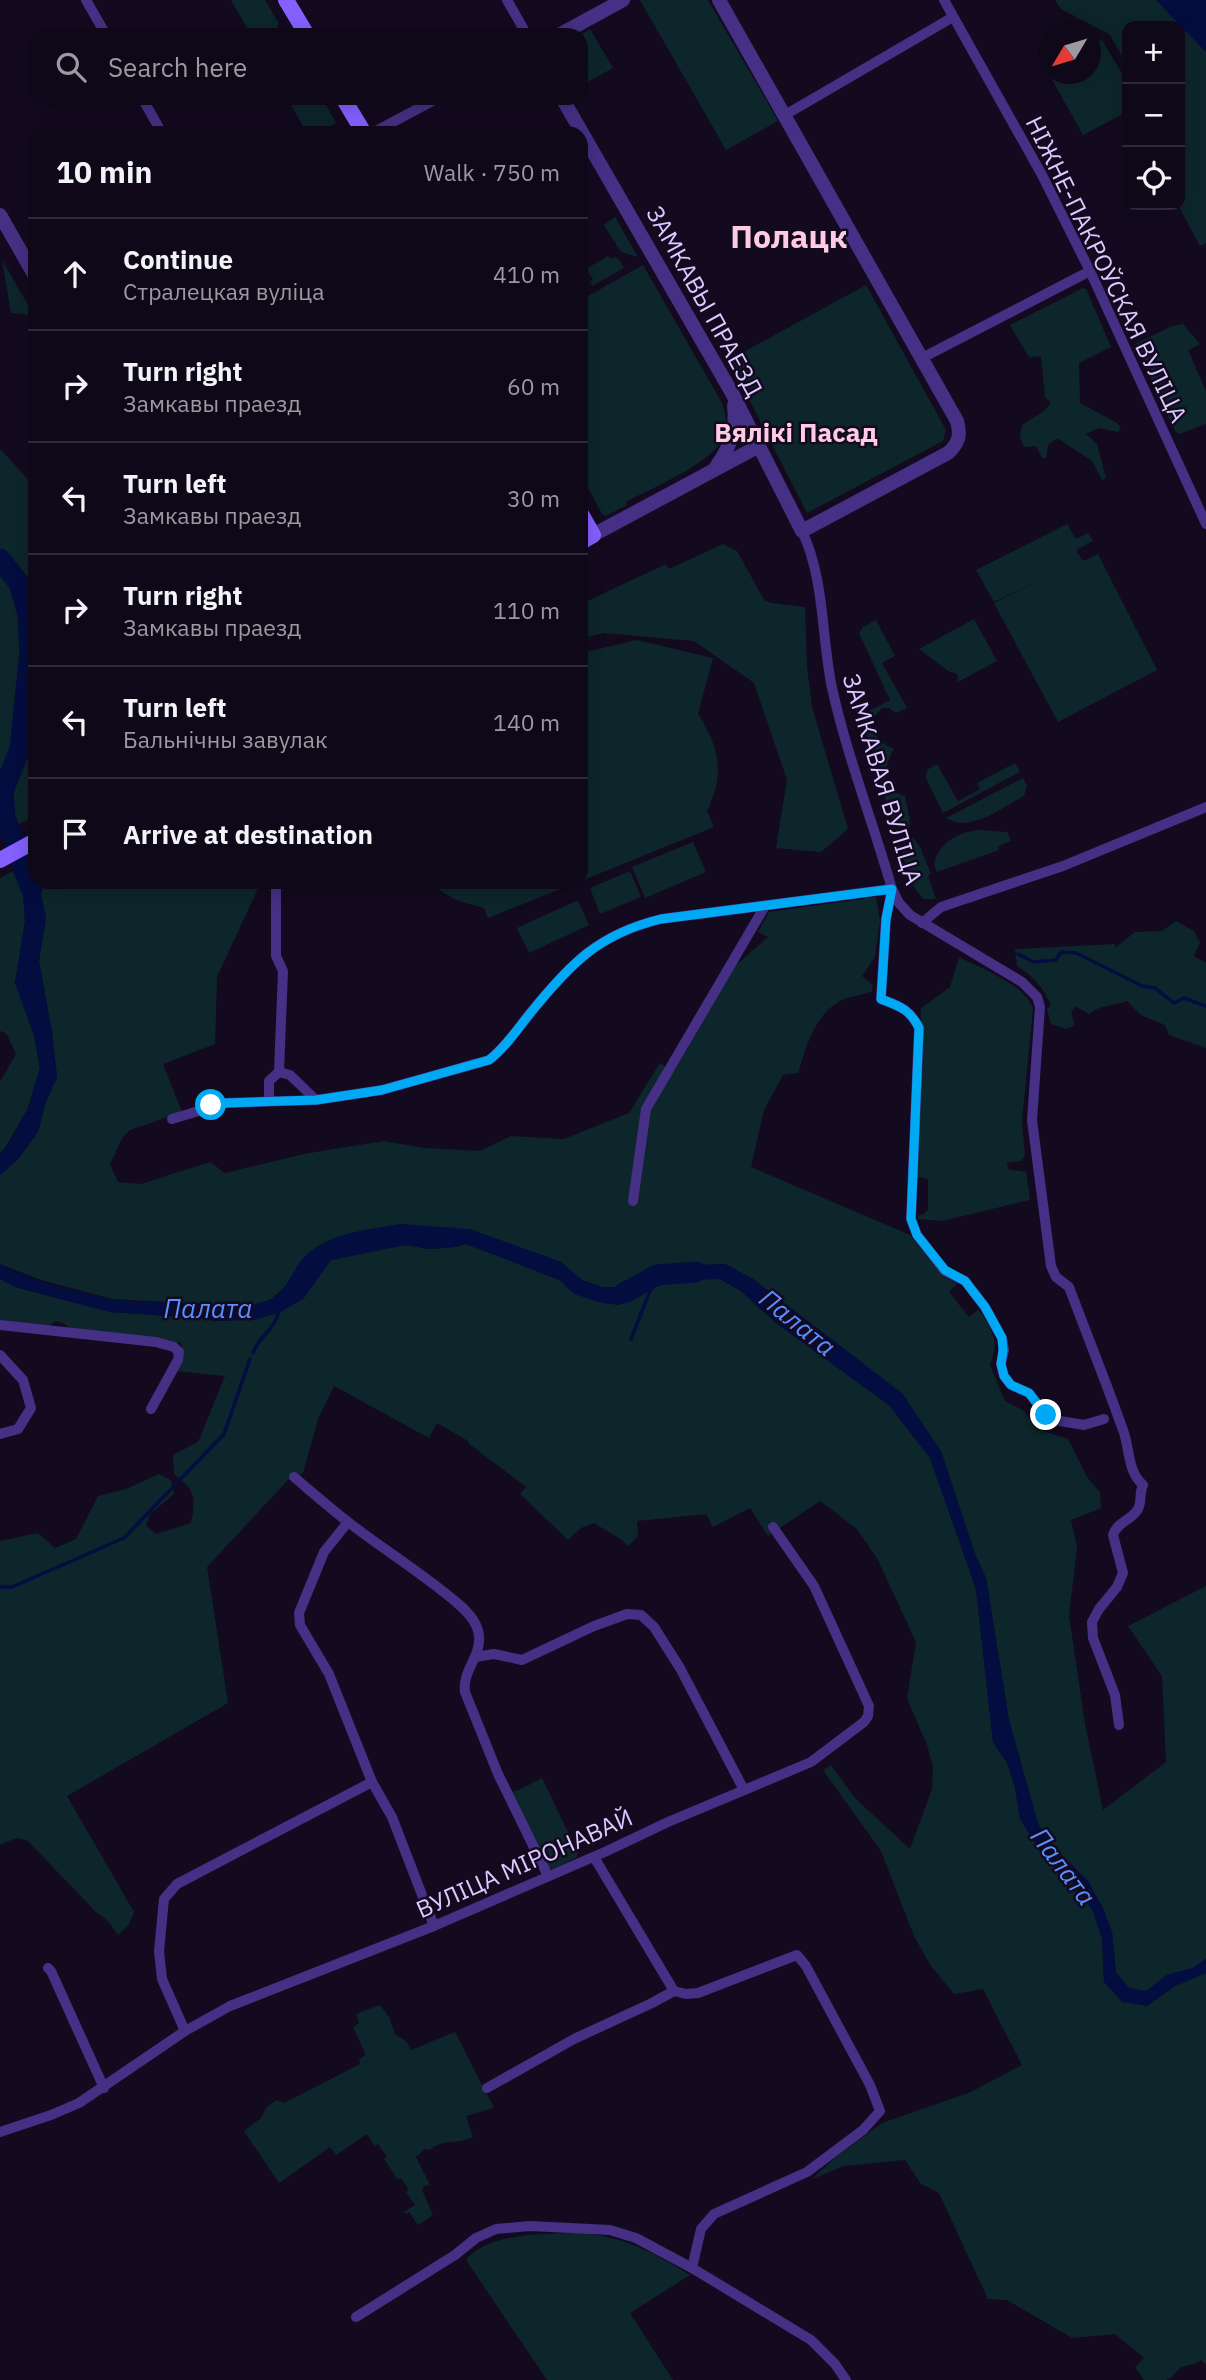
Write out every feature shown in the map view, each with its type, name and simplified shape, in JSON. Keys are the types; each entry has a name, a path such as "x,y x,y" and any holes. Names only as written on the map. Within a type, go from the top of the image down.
{"main road":[{"path":"286,0 303,28"},
{"path":"347,105 361,126"},
{"path":"0,860 28,845"}],"street":[{"path":"86,0 102,28"},
{"path":"507,0 523,28"},
{"path":"572,28 623,0"},
{"path":"719,0 960,430 956,447 948,453 802,531"},
{"name":"НІЖНЕ-ПАКРОЎСКАЯ ВУЛІЦА","path":"944,0 1042,175 1090,271 1206,524"},
{"path":"785,115 953,17"},
{"path":"146,105 158,126"},
{"path":"386,126 425,105"},
{"name":"ЗАМКАВЫ ПРАЕЗД","path":"566,105 578,126"},
{"name":"ЗАМКАВЫ ПРАЕЗД","path":"588,143 734,397 802,531"},
{"path":"0,215 28,264"},
{"path":"922,358 1090,271"},
{"path":"714,470 733,438 736,419 734,397"},
{"path":"588,538 759,446"},
{"name":"ЗАМКАВАЯ ВУЛІЦА","path":"802,531 813,554 817,573 827,665 835,699 892,889 899,903 910,915 1022,982 1037,997 1040,1007 1033,1138 1051,1266 1056,1277 1069,1287 1126,1436 1126,1449 1137,1480 1143,1485 1137,1511 1115,1528 1113,1535 1123,1573 1117,1587 1092,1622 1093,1638 1115,1695 1119,1725"},
{"path":"922,923 941,908 1125,842 1206,807"},
{"path":"269,1101 269,1081 279,1072 283,971 276,956 276,889"},
{"path":"172,1119 225,1103 316,1100 382,1090 489,1060 499,1052 534,1008 581,957 610,936 661,919 892,889 886,919 881,999 906,1008 919,1028 911,1219 917,1235 945,1270 965,1281 985,1307 1002,1338 1001,1364 1004,1376 1011,1385 1029,1393 1046,1415 1054,1420 1084,1425 1104,1419"},
{"path":"633,1201 646,1109 765,906"},
{"path":"279,1072 290,1075 316,1100"},
{"path":"0,1325 156,1342 174,1347 179,1353 178,1360 151,1409"},
{"path":"0,1355 23,1380 31,1408 18,1429 0,1434"},
{"path":"294,1477 348,1522 457,1602 473,1620 479,1636 475,1657 467,1669 465,1692 498,1774 548,1877"},
{"path":"348,1522 324,1552 310,1582 299,1613 300,1625 328,1674 372,1782 391,1816 434,1926"},
{"name":"ВУЛІЦА МІРОНАВАЙ","path":"0,2132 79,2103 185,2031 230,2006 434,1926 811,1762 864,1722 869,1706 814,1586 773,1527"},
{"path":"475,1657 494,1654 522,1660 594,1626 627,1614 640,1615 654,1627 680,1668 744,1790"},
{"path":"185,2031 162,1979 159,1951 164,1899 177,1884 372,1782"},
{"path":"594,1857 674,1991"},
{"path":"487,2088 575,2039 674,1991 698,1993 797,1955 806,1966 870,2085 880,2111 863,2130 807,2172 714,2214 701,2229 692,2268"},
{"path":"48,1968 104,2088"},
{"path":"356,2317 455,2255 476,2238 496,2230 509,2227 582,2227 610,2230 636,2238 692,2268 811,2340 835,2364 846,2380"}],"green space":[{"path":"231,0 265,0 278,22 278,28 247,28"},
{"path":"640,0 708,0 778,121 726,150"},
{"path":"1055,0 1156,0 1176,21 1122,21 1122,56 1110,35 1101,30 1101,21 1084,21 1061,9"},
{"path":"590,29 613,68 588,82"},
{"path":"1185,30 1206,52 1206,243 1200,246 1181,210 1185,210"},
{"path":"1101,40 1122,74 1122,115 1083,135 1055,84 1101,84"},
{"path":"291,105 326,105 336,123 331,126 303,126"},
{"path":"615,217 638,257 621,252 604,225"},
{"path":"608,256 611,259 619,259 624,268 592,286 590,282 593,280 588,273 588,268"},
{"path":"2,260 28,305 28,316 11,313"},
{"path":"643,265 723,405 726,421 726,431 712,453 606,516 602,514 588,488 588,296"},
{"path":"866,285 946,430 943,441 807,513 729,360"},
{"path":"1083,288 1086,289 1111,347 1079,363 1080,403 1121,427 1118,432 1099,428 1086,434 1097,444 1106,478 1102,480 1092,461 1057,438 1048,445 1046,458 1042,458 1036,446 1024,447 1020,437 1022,425 1044,411 1051,403 1045,397 1041,356 1029,357 1010,325"},
{"path":"1183,324 1200,344 1188,350 1206,391 1206,424 1179,434 1175,431 1135,344 1172,326"},
{"path":"0,449 28,479 28,820 0,834"},
{"path":"1067,524 1076,539 1088,533 1093,541 1076,550 1083,561 1098,554 1157,670 1058,722 994,603 1050,575 994,602 976,570"},
{"path":"723,544 737,551 764,600 805,607 807,667 812,707 848,829 821,852 776,848 787,780 754,683 694,641 604,633 588,637 588,601 666,564 669,569"},
{"path":"974,619 997,661 956,683 957,674 948,671 919,649"},
{"path":"876,620 895,656 882,663 907,708 896,713 889,708 882,708 873,718 862,720 861,715 890,700 859,633 863,627"},
{"path":"637,640 713,658 698,714 715,750 718,773 707,811 714,827 588,878 588,651"},
{"path":"871,726 880,740 894,748 886,770 887,783 897,793 905,796 910,821 908,832 905,828 894,827 864,727"},
{"path":"1015,763 1020,772 943,813 926,778 927,770 937,764 958,801 980,789 977,783"},
{"path":"1023,778 1027,785 1024,796 996,812 966,823 946,818"},
{"path":"978,830 1007,832 1011,841 998,846 999,850 937,872 934,865 940,850 956,836"},
{"path":"912,837 920,847 931,874 928,876 936,899 923,899 911,883 902,852"},
{"path":"693,842 706,872 645,898 632,867"},
{"path":"13,871 23,894 25,921 15,983 34,1035 40,1068 28,1108 0,1153 0,1082 16,1054 6,1033 0,1031 0,878"},
{"path":"630,871 641,897 600,914 590,888"},
{"path":"40,889 258,889 217,977 215,1044 163,1064 182,1112 130,1130 123,1137 110,1164 118,1182 141,1184 210,1162 225,1173 304,1154 384,1141 424,1148 480,1151 511,1136 564,1139 629,1113 660,1063 674,1072 735,966 768,937 758,932 769,912 876,897 880,921 875,957 862,976 873,985 872,991 840,1001 817,1023 798,1073 783,1075 764,1110 751,1167 910,1235 943,1276 957,1284 949,1292 969,1317 979,1309 988,1323 994,1342 990,1365 1005,1401 1023,1410 1037,1429 1068,1439 1088,1479 1100,1492 1101,1508 1071,1520 1077,1547 1069,1616 1085,1724 1103,1810 1166,1762 1162,1676 1128,1626 1206,1586 1206,1959 1193,1968 1167,1975 1146,1991 1129,1988 1116,1973 1112,1932 1088,1881 1051,1845 1038,1824 1009,1720 986,1578 975,1554 941,1451 789,1307 753,1279 725,1264 698,1265 624,1287 602,1287 582,1280 561,1262 469,1229 301,1261 286,1286 270,1300 255,1304 112,1299 41,1280 0,1264 0,1175 19,1158 38,1132 45,1104 57,1077 39,961 46,917"},
{"path":"439,889 560,889 488,918 484,908 455,899"},
{"path":"578,900 589,925 529,953 517,928"},
{"path":"1176,921 1194,931 1200,943 1194,956 1206,963 1206,1048 1169,1035 1165,1025 1141,1015 1127,1001 1102,1007 1089,1014 1075,1006 1071,1013 1075,1025 1066,1029 1051,1024 1047,1009 1051,1005 1045,993 1033,978 1017,966 1015,949 1115,944 1115,948 1135,932 1162,931"},
{"path":"959,957 1012,985 1028,1000 1033,1009 1022,1121 1025,1156 1021,1161 1007,1163 1008,1169 1026,1172 1030,1200 942,1221 918,1219 918,1215 928,1210 928,1179 916,1177 921,1008 950,987"},
{"path":"466,1244 560,1280 574,1294 619,1305 670,1280 720,1279 741,1291 776,1323 889,1405 930,1458 976,1589 993,1742 1007,1763 1015,1787 1020,1819 1040,1851 1067,1875 1093,1911 1102,1938 1104,1982 1147,2006 1175,1986 1206,1973 1206,2365 1201,2360 1181,2367 1166,2380 1144,2380 1135,2367 1144,2358 1115,2334 1072,2338 1007,2300 988,2299 939,2193 921,2184 905,2160 844,2166 812,2179 836,2157 882,2123 971,2092 1022,2065 983,1989 954,1994 931,1966 914,1936 881,1851 823,1770 831,1765 855,1798 910,1849 932,1789 933,1767 927,1745 907,1698 916,1642 878,1560 857,1529 820,1501 768,1536 750,1508 713,1527 706,1514 637,1521 638,1536 628,1546 594,1523 581,1528 568,1540 520,1494 526,1487 468,1441 437,1423 429,1438 334,1386 318,1419 303,1473 287,1481 207,1567 228,1703 67,1796 134,1912 129,1924 118,1935 109,1922 95,1911 27,1840 16,1838 0,1845 0,1541 38,1533 55,1548 76,1539 98,1496 126,1489 159,1474 171,1480 174,1494 150,1514 146,1526 156,1534 191,1523 193,1495 187,1485 174,1474 173,1455 198,1442 225,1376 175,1371 179,1365 182,1345 180,1342 173,1344 70,1328 55,1321 48,1327 4,1321 0,1319 0,1279 15,1287 110,1312 215,1321 303,1299 331,1260 405,1245 430,1249"},
{"path":"542,1778 578,1853 576,1858 553,1869 549,1867 511,1792"},
{"path":"380,2005 389,2017 395,2034 406,2041 411,2050 455,2032 494,2108 466,2116 473,2137 425,2149 416,2157 430,2185 424,2186 422,2190 433,2215 418,2225 409,2212 404,2212 415,2205 406,2192 409,2190 401,2178 398,2180 378,2144 375,2146 367,2134 336,2155 330,2147 279,2183 244,2131 261,2118 266,2108 276,2100 284,2103 360,2064 359,2059 366,2055 353,2027 359,2023 356,2014"},
{"path":"579,2233 611,2238 637,2246 690,2275 630,2313 673,2380 547,2380 466,2260 476,2251 503,2239"}],"water":[{"path":"1156,0 1206,0 1206,52 1185,30 1185,21 1176,21"},
{"path":"28,863 28,889 39,889 46,917 39,961 57,1077 45,1104 38,1132 17,1160 0,1175 0,1153 6,1148 28,1108 40,1068 34,1035 15,983 25,921 23,894 13,871"},
{"path":"400,1224 469,1229 561,1262 582,1280 602,1287 624,1287 698,1265 725,1264 753,1279 902,1393 941,1451 975,1554 986,1578 1009,1720 1038,1824 1051,1845 1088,1881 1103,1908 1112,1932 1116,1973 1129,1988 1146,1991 1167,1975 1193,1968 1206,1959 1206,1973 1175,1986 1147,2006 1122,2002 1104,1982 1102,1938 1093,1911 1067,1875 1040,1851 1020,1819 1015,1787 1007,1763 993,1742 976,1589 930,1458 889,1405 776,1323 741,1291 720,1279 670,1280 619,1305 602,1303 574,1294 560,1280 466,1244 430,1249 405,1245 331,1260 303,1299 279,1313 254,1320 214,1321 110,1312 15,1287 0,1279 0,1264 54,1285 112,1299 250,1305 267,1301 279,1294 301,1261 322,1244 347,1234"}],"waterway":[{"name":"Палата","path":"0,559 19,583 28,614"},
{"name":"Палата","path":"28,671 20,749 3,791 5,817 28,879"},
{"path":"1018,954 1034,962 1056,960 1061,952 1076,953 1142,986 1155,988 1174,1003 1184,998 1206,1006"},
{"name":"Палата","path":"624,1293 657,1275 696,1272"},
{"path":"631,1339 652,1286"},
{"path":"253,1353 275,1321 279,1308"},
{"path":"0,1587 12,1587 124,1538 224,1434 250,1359"}],"district":[{"name":"Полацк","path":"789,236"},
{"name":"Вялікі Пасад","path":"796,432"}],"route":[{"path":"211,1105 316,1100 382,1090 489,1060 499,1052 534,1008 581,957 610,936 644,923 892,889 886,919 881,999 906,1008 919,1028 911,1219 917,1235 945,1270 965,1281 985,1307 1002,1338 1001,1364 1004,1376 1011,1385 1029,1393 1046,1415"}]}
